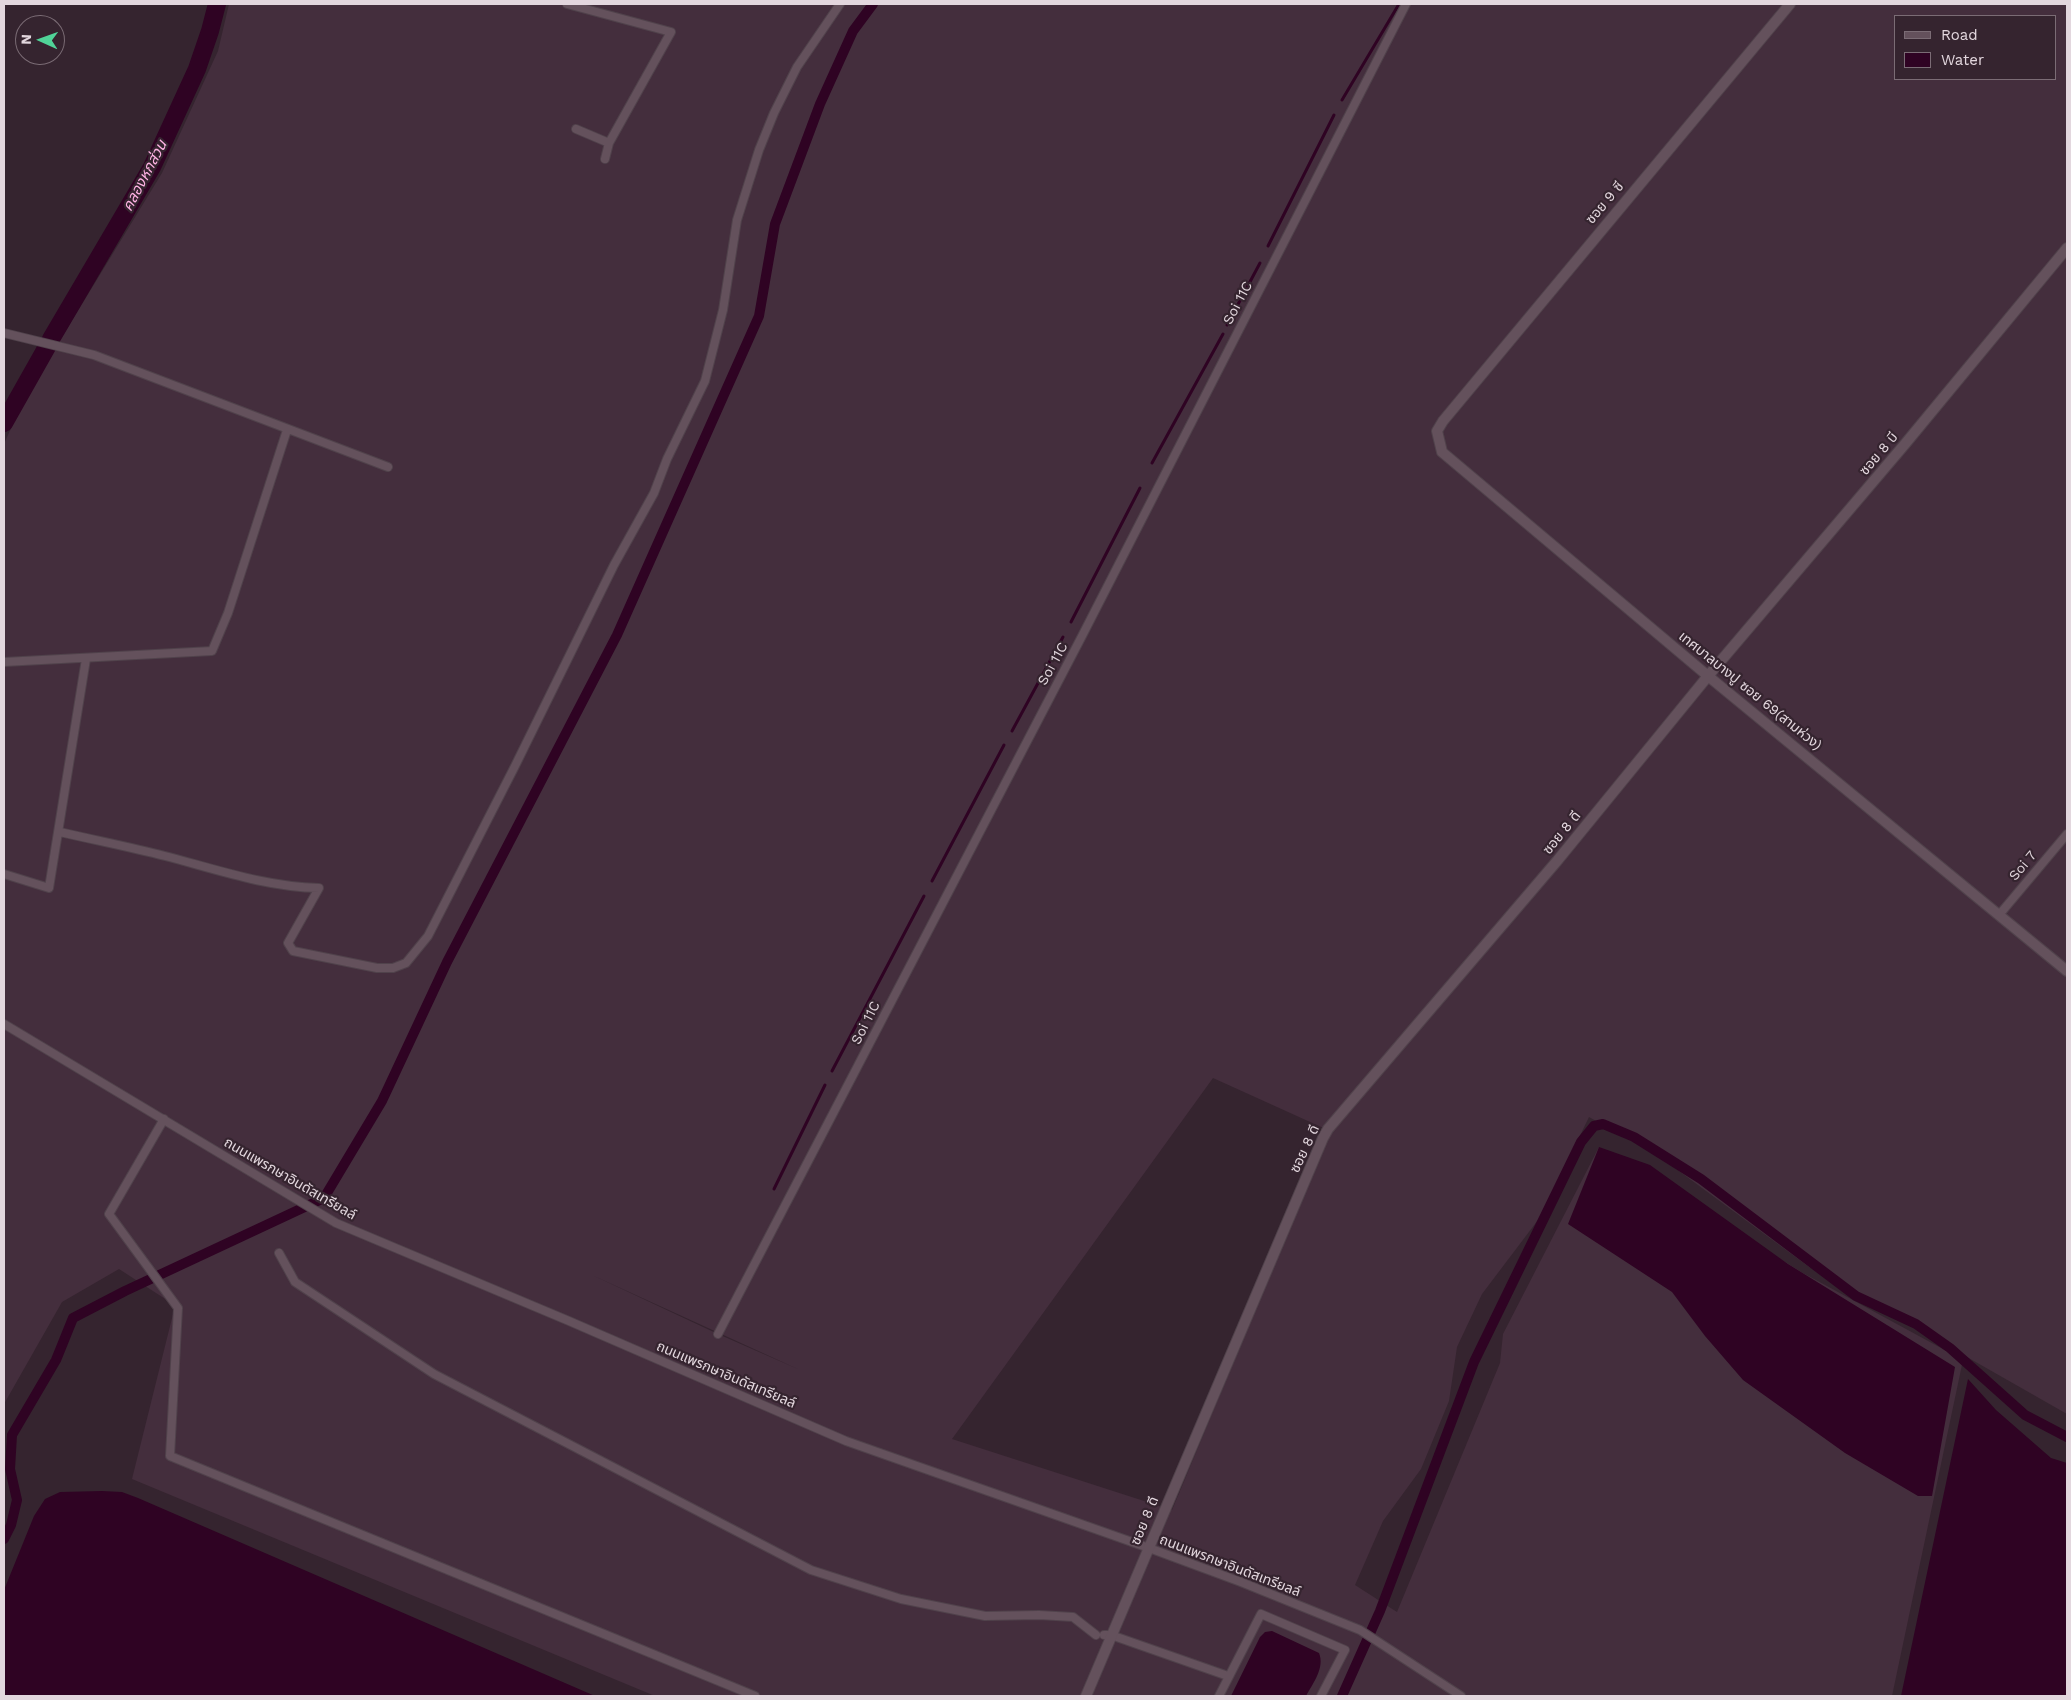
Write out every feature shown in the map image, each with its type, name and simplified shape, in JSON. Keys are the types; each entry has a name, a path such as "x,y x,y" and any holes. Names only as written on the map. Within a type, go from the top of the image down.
{"street":[{"path":"567,4 671,32 609,143 605,160"},
{"path":"60,832 155,853 254,880 292,887 318,888 288,944 293,951 377,968 393,968 406,963 428,936 460,874 614,565 654,493 667,459 705,381 723,310 737,220 759,150 774,113 797,67 840,4"},
{"name":"Soi 11C","path":"718,1334 1082,636 1406,4"},
{"name":"ซอย 9 ซี","path":"1443,421 1790,4"},
{"path":"576,129 609,143"},
{"name":"ซอย 8 บี","path":"1708,676 1911,437 2067,248"},
{"path":"4,333 94,355 388,467"},
{"name":"เทศบาลบางปู ซอย 69(สามห่วง)","path":"1443,421 1437,431 1442,452 1708,676 2067,972"},
{"path":"4,662 212,651 228,613 288,430"},
{"path":"4,874 49,888 60,832 86,659"},
{"name":"ซอย 8 ดี","path":"1086,1696 1104,1635 1149,1548 1328,1129 1557,861 1708,676"},
{"name":"Soi 7","path":"1999,915 2067,834"},
{"name":"ถนนแพรกษาอินดัสเทรียลล์","path":"4,1024 329,1219 846,1441 1149,1548 1241,1582 1360,1630 1462,1696"},
{"path":"164,1119 110,1214 178,1308 170,1456 755,1696"},
{"path":"279,1253 295,1282 434,1374 811,1570 901,1599 985,1616 1039,1614 1073,1616 1104,1635 1228,1676"},
{"path":"1219,1696 1262,1614 1345,1650 1321,1696"}],"shaded area":[{"path":"229,4 2067,4 2067,1414 1809,1267 1660,1157 1589,1117 1541,1216 1482,1294 1457,1347 1449,1401 1421,1469 1383,1521 1355,1585 1397,1612 1500,1363 1503,1334 1599,1147 1803,1273 1963,1360 1892,1696 655,1696 132,1479 174,1310 173,1304 119,1269 62,1302 4,1404 4,444 24,399 162,173 218,51","holes":["1213,1078 1330,1131 1172,1510 952,1439","592,1275 800,1370 718,1334"]}],"water":[{"path":"1599,1147 1650,1165 1788,1264 1955,1367 1932,1496 1918,1496 1845,1453 1743,1380 1705,1336 1672,1292 1568,1224"},
{"path":"1968,1379 1996,1410 2051,1458 2067,1463 2067,1696 1901,1696"},
{"path":"60,1492 122,1492 138,1498 595,1696 4,1696 4,1590 34,1516 45,1499"},
{"path":"1272,1631 1319,1653 1319,1670 1306,1696 1231,1696 1260,1637 1265,1632"}],"waterway":[{"name":"คลองหกส่วน","path":"51,339 152,167 197,69 217,4"},
{"path":"4,1539 11,1525 17,1500 10,1469 12,1435 56,1360 73,1318 125,1291 324,1198 382,1101 447,962 617,635 759,316 775,224 820,104 853,31 873,4"},
{"path":"1342,100 1399,4"},
{"path":"1268,246 1334,115"},
{"path":"1227,325 1260,263"},
{"path":"1152,463 1223,334"},
{"name":"คลองหกส่วน","path":"4,423 48,345"},
{"path":"1071,622 1140,488"},
{"path":"1012,731 1063,637"},
{"path":"932,881 1004,745"},
{"path":"832,1071 924,896"},
{"path":"774,1189 825,1085"},
{"path":"1342,1696 1380,1611 1474,1362 1581,1142 1594,1126 1603,1124 1634,1137 1701,1179 1856,1296 1916,1324 1950,1348 2025,1415 2067,1437"}]}
